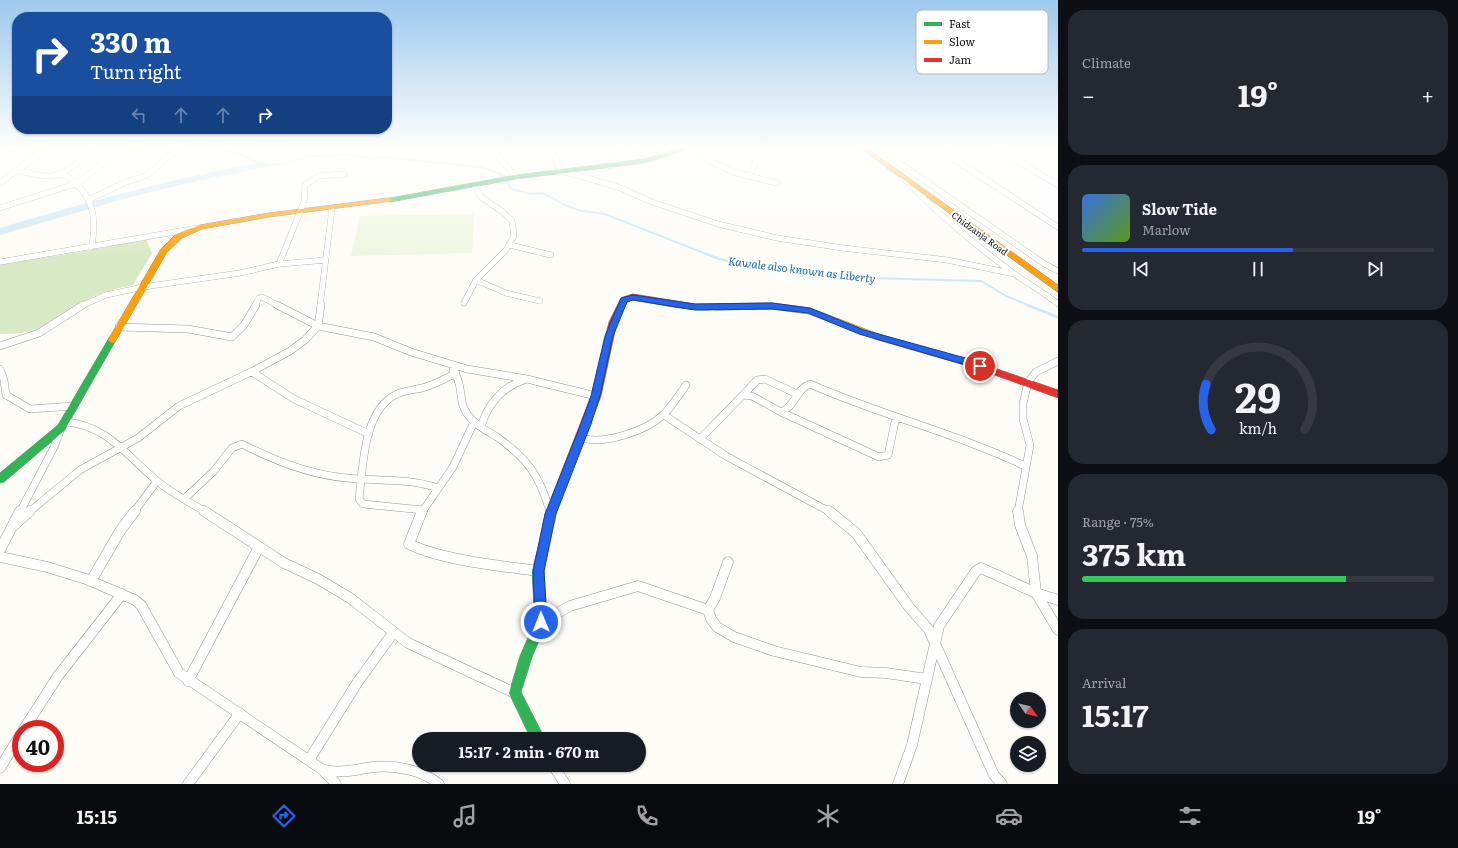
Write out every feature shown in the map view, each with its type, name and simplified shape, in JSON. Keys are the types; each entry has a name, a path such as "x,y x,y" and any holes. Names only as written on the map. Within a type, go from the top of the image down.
{"street":[{"path":"0,208 73,185"},
{"path":"78,185 87,193 91,202 95,223 92,247"},
{"path":"91,202 121,185"},
{"path":"279,264 304,202 304,189 308,185"},
{"path":"0,262 200,227 299,212 332,209 435,193 474,185 481,197 503,212 512,221 515,231 510,245 476,280 464,303"},
{"path":"610,185 652,202 718,224 767,235 838,248 960,262 1015,274"},
{"path":"910,185 945,219 1015,274 1046,292 1058,304"},
{"name":"Chidzanja Road","path":"913,185 1058,289"},
{"path":"930,185 1058,272"},
{"path":"993,185 1058,227"},
{"path":"12,526 79,470 146,432 179,406 252,372 298,344 318,326 332,209"},
{"path":"0,550 54,447 63,425 168,245 179,236 200,227"},
{"path":"510,245 551,255"},
{"path":"0,346 48,328 87,302 106,295 143,287 240,273 279,264 326,260"},
{"path":"476,280 506,293 540,301"},
{"path":"119,328 188,329 232,337 237,334 244,325 259,298 262,297 318,326 374,337 411,352 448,364 482,372 527,379 596,396"},
{"path":"534,732 515,693 526,656 541,622 538,571 550,514 581,438 596,396 613,322 624,300 633,297 695,307 772,306 810,311 862,332 958,359 1028,382 1058,394"},
{"path":"1058,361 1036,372 1028,382 1022,404 1023,419 1030,440 1018,514 1020,525 1032,556 1036,593 1058,630"},
{"path":"448,364 461,380 463,410 481,428 525,460 534,469 545,490 550,514"},
{"path":"0,369 6,395 30,409 74,406"},
{"path":"252,372 268,384 320,413 369,434"},
{"path":"423,510 363,504 359,499 369,434 375,416 391,397 400,393 428,386 456,373"},
{"path":"481,428 483,420 495,400 515,383 527,379"},
{"path":"700,439 757,380 765,379 797,394"},
{"path":"781,412 788,410 797,394 804,386 810,384 844,399 994,451 1025,466"},
{"path":"581,438 594,441 646,427 664,415 686,385"},
{"path":"743,395 752,396 824,433 879,457 888,455 896,417"},
{"path":"664,415 758,474 810,500 833,514 856,533 909,608 921,618 929,630 994,775 1002,784"},
{"path":"474,422 453,467 423,510 409,541 411,547 444,556 538,571"},
{"path":"0,479 63,425 78,423 94,428 121,447 157,481 284,563 318,579 350,598 393,633 408,643 515,693"},
{"path":"185,498 216,468 232,448 238,444 242,444 269,459 310,471 346,478 416,481 438,488"},
{"path":"91,580 120,531 157,481"},
{"path":"188,681 259,547"},
{"path":"0,557 47,567 91,580 135,600 141,605 178,673 309,760 323,770 333,779 336,784"},
{"path":"708,610 716,598 728,562"},
{"path":"898,784 912,745 939,626 976,571 981,568 1036,593 1058,600"},
{"path":"541,622 570,606 638,586 708,610"},
{"path":"30,720 58,676 90,637 122,594"},
{"path":"708,610 711,619 717,627 734,637 774,651 861,672 886,673 927,679"},
{"path":"309,760 354,688 393,633"},
{"path":"188,784 240,713"},
{"path":"0,768 12,749"},
{"path":"323,770 336,773 385,767 426,774 439,784"},
{"path":"558,772 565,784"}],"green space":[{"path":"474,214 472,253 351,256 360,216"},
{"path":"146,239 152,253 133,285 107,291 92,297 61,318 36,330 0,334 0,265"}],"waterway":[{"path":"0,232 65,212 166,185"},
{"name":"Kawale also known as Liberty","path":"509,185 511,189 530,194 543,193 567,206 582,211 605,214 719,259 743,264 766,265 867,278 981,281 1006,296 1030,306"},
{"name":"Kawale also known as Liberty","path":"1027,305 1058,317"}],"traffic: fast":[{"path":"390,200 474,185"},
{"path":"0,479 61,428 112,340"},
{"path":"534,732 515,693 526,656 541,622 538,571 544,544"}],"traffic: slow":[{"path":"914,185 1058,289"},
{"path":"112,340 164,251 179,236 200,227 269,215 390,200"},
{"path":"715,307 772,306 810,311 878,337"}],"traffic: jam":[{"path":"544,544 550,514 596,396 613,322 624,300 633,297 695,307 715,307"},
{"path":"878,337 980,366 1058,394"}],"route":[{"path":"541,622 541,600 538,571 550,514 564,476 581,438 596,396 613,322 624,300 633,297 665,304 707,308 772,306 801,309 819,313 862,332 915,346 980,366"}]}
